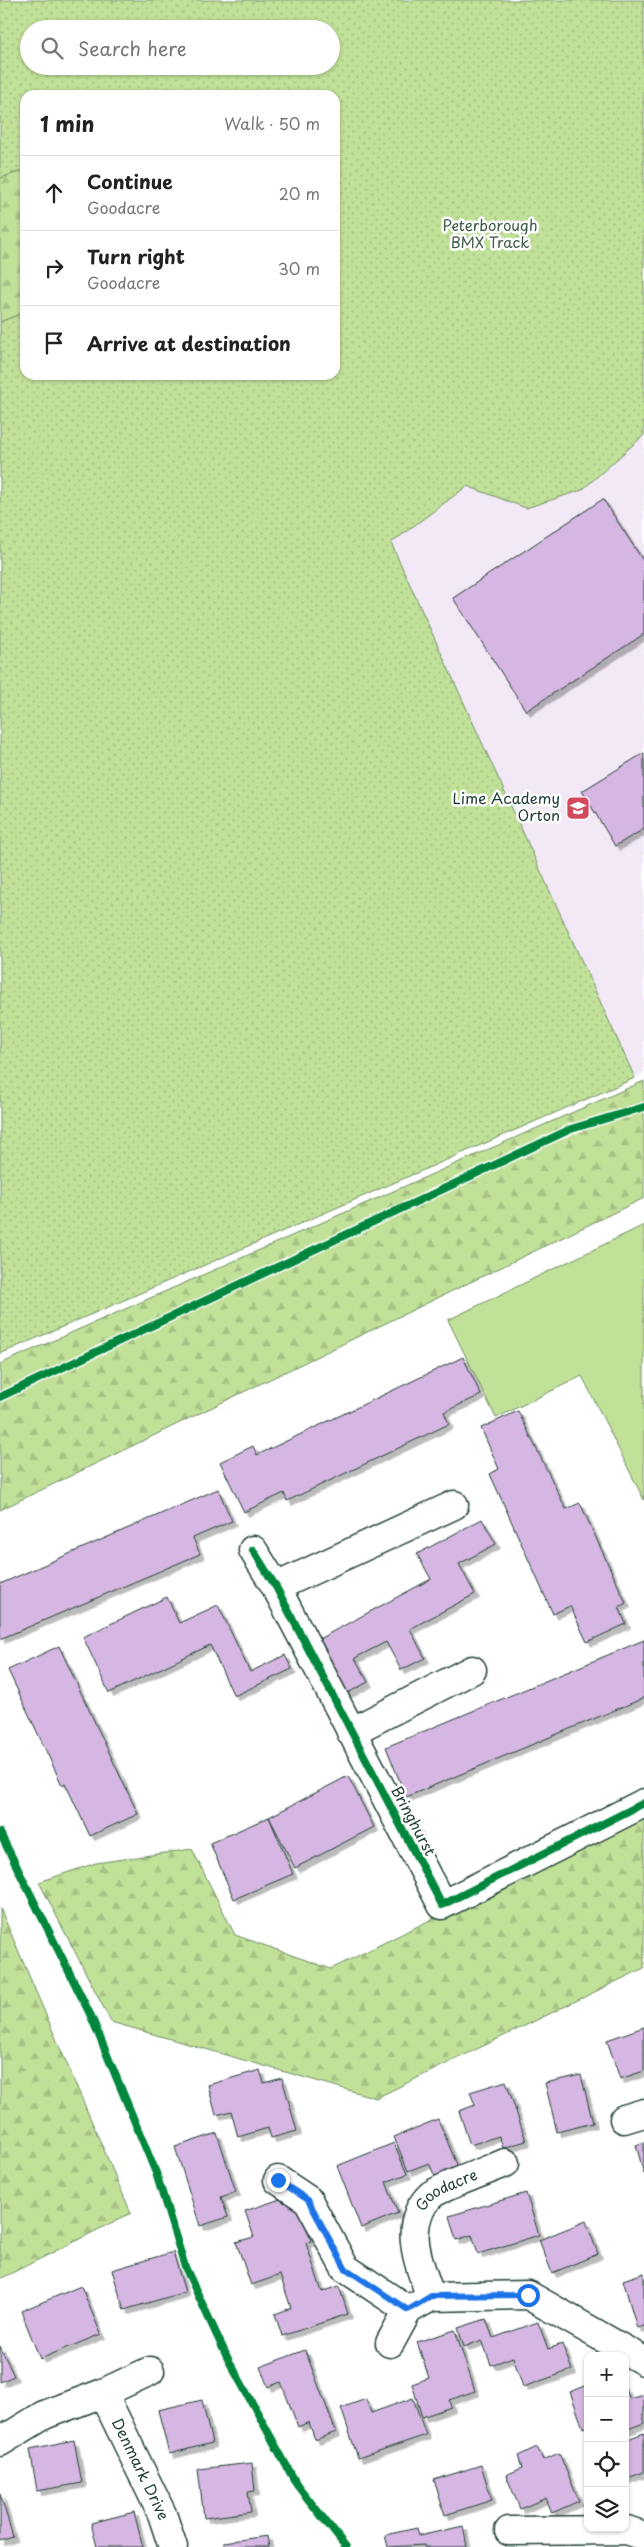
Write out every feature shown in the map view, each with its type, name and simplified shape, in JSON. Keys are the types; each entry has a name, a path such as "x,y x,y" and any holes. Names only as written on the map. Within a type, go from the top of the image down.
{"street":[{"path":"276,1587 454,1505"},
{"name":"Bringhurst","path":"253,1550 276,1587 442,1905 644,1802"},
{"path":"351,1732 472,1670"},
{"name":"Goodacre","path":"431,2296 416,2256 415,2219 431,2195 506,2163"},
{"path":"278,2180 308,2200 345,2268 408,2310"},
{"path":"390,2343 408,2310 431,2296 528,2295 644,2361"},
{"path":"0,2442 44,2415 103,2393 150,2371"},
{"name":"Denmark Drive","path":"103,2393 162,2514 173,2547"},
{"path":"509,2531 627,2530 644,2536"}],"shaded area":[{"name":"Lime Academy Orton","path":"644,435 644,1073 635,1078 391,543 467,486 526,508 582,490"}],"green space":[{"name":"Peterborough BMX Track","path":"0,0 644,0 644,435 582,490 526,508 467,486 391,543 635,1078 0,1354 0,322 20,314 20,380 340,380 340,90 20,90 20,172 0,178"},
{"path":"20,172 20,314 0,322 0,178"},
{"path":"644,1081 644,1198 0,1510 0,1364"},
{"path":"644,1225 644,1500 582,1376 496,1418 448,1320"},
{"path":"644,1814 644,1968 376,2098 111,2022 39,1882 96,1863 192,1849 235,1935 331,1969"},
{"path":"0,1908 131,2213 0,2279"}],"building":[{"path":"603,499 644,562 644,634 526,711 453,598"},
{"path":"644,753 644,829 615,846 582,791"},
{"path":"463,1357 481,1395 444,1412 449,1424 287,1501 284,1493 244,1512 220,1462 253,1446 257,1455"},
{"path":"518,1411 566,1509 580,1503 626,1603 619,1607 626,1624 587,1642 570,1606 553,1614 490,1474 499,1469 481,1428"},
{"path":"218,1489 232,1521 193,1538 200,1554 0,1639 0,1584"},
{"path":"482,1519 496,1544 459,1564 475,1594 410,1629 425,1658 401,1670 386,1642 355,1658 368,1682 346,1694 317,1640 431,1579 417,1554"},
{"path":"167,1597 179,1623 218,1605 250,1672 285,1655 292,1669 234,1696 210,1645 109,1693 83,1637"},
{"path":"644,1640 644,1698 406,1797 386,1747"},
{"path":"59,1646 138,1814 90,1836 65,1783 62,1785 8,1670"},
{"path":"348,1776 374,1827 295,1868 269,1817"},
{"path":"269,1817 293,1874 234,1899 210,1843"},
{"path":"644,2027 644,2071 620,2079 607,2040"},
{"path":"260,2070 264,2083 282,2078 297,2131 271,2138 268,2128 238,2137 231,2111 216,2115 208,2085"},
{"path":"581,2075 593,2123 557,2132 545,2083"},
{"path":"506,2081 526,2141 503,2148 499,2136 470,2145 459,2111 475,2105 470,2092"},
{"path":"438,2119 458,2167 435,2177 429,2163 408,2171 394,2137"},
{"path":"217,2133 236,2192 221,2197 228,2217 200,2226 175,2147"},
{"path":"644,2142 644,2174 636,2145"},
{"path":"394,2143 407,2174 386,2182 398,2213 361,2228 337,2166"},
{"path":"526,2193 539,2235 478,2254 472,2235 456,2240 449,2216"},
{"path":"295,2194 311,2241 306,2243 322,2292 339,2286 348,2314 282,2336 275,2314 291,2308 280,2275 251,2285 236,2242 254,2237 245,2211"},
{"path":"586,2221 598,2254 552,2273 539,2240"},
{"path":"173,2252 185,2292 124,2310 112,2270"},
{"path":"644,2273 644,2326 637,2328 623,2280"},
{"path":"81,2286 101,2334 40,2359 21,2311"},
{"path":"486,2319 493,2338 538,2322 548,2349 562,2344 572,2370 523,2387 513,2357 491,2365 482,2340 464,2347 458,2328"},
{"path":"455,2330 475,2391 449,2400 451,2407 422,2417 412,2384 429,2378 417,2342"},
{"path":"0,2346 14,2376 0,2382"},
{"path":"305,2350 336,2432 315,2440 309,2422 298,2427 281,2382 268,2387 260,2367"},
{"path":"584,2387 583,2428 570,2392"},
{"path":"644,2395 644,2423 629,2429 629,2397 630,2399"},
{"path":"413,2398 426,2435 358,2458 341,2408 366,2399 371,2413"},
{"path":"202,2400 212,2443 169,2454 158,2410"},
{"path":"644,2433 644,2472 629,2478 629,2442 629,2439"},
{"path":"74,2440 82,2483 37,2491 30,2449"},
{"path":"537,2447 543,2460 559,2453 579,2501 552,2513 546,2498 520,2509 506,2475 522,2468 518,2456"},
{"path":"252,2463 255,2491 248,2492 251,2512 204,2518 198,2469"},
{"path":"481,2465 492,2500 445,2515 434,2480"},
{"path":"0,2493 13,2537 0,2541"},
{"path":"134,2512 143,2547 97,2547 91,2523"},
{"path":"463,2526 467,2547 424,2547 424,2545 388,2547 385,2535 417,2528 419,2536"},
{"path":"267,2536 269,2547 224,2547 224,2542"}],"cycle path":[{"path":"0,1397 571,1129 644,1107"},
{"path":"253,1550 276,1587 442,1905 644,1803"},
{"path":"0,1833 91,2016 156,2173 185,2267 228,2359 297,2485 346,2547"}],"place":[{"name":"Lime Academy Orton","path":"578,808"}],"route":[{"path":"278,2180 308,2200 345,2268 408,2310 431,2296 528,2295"}]}
